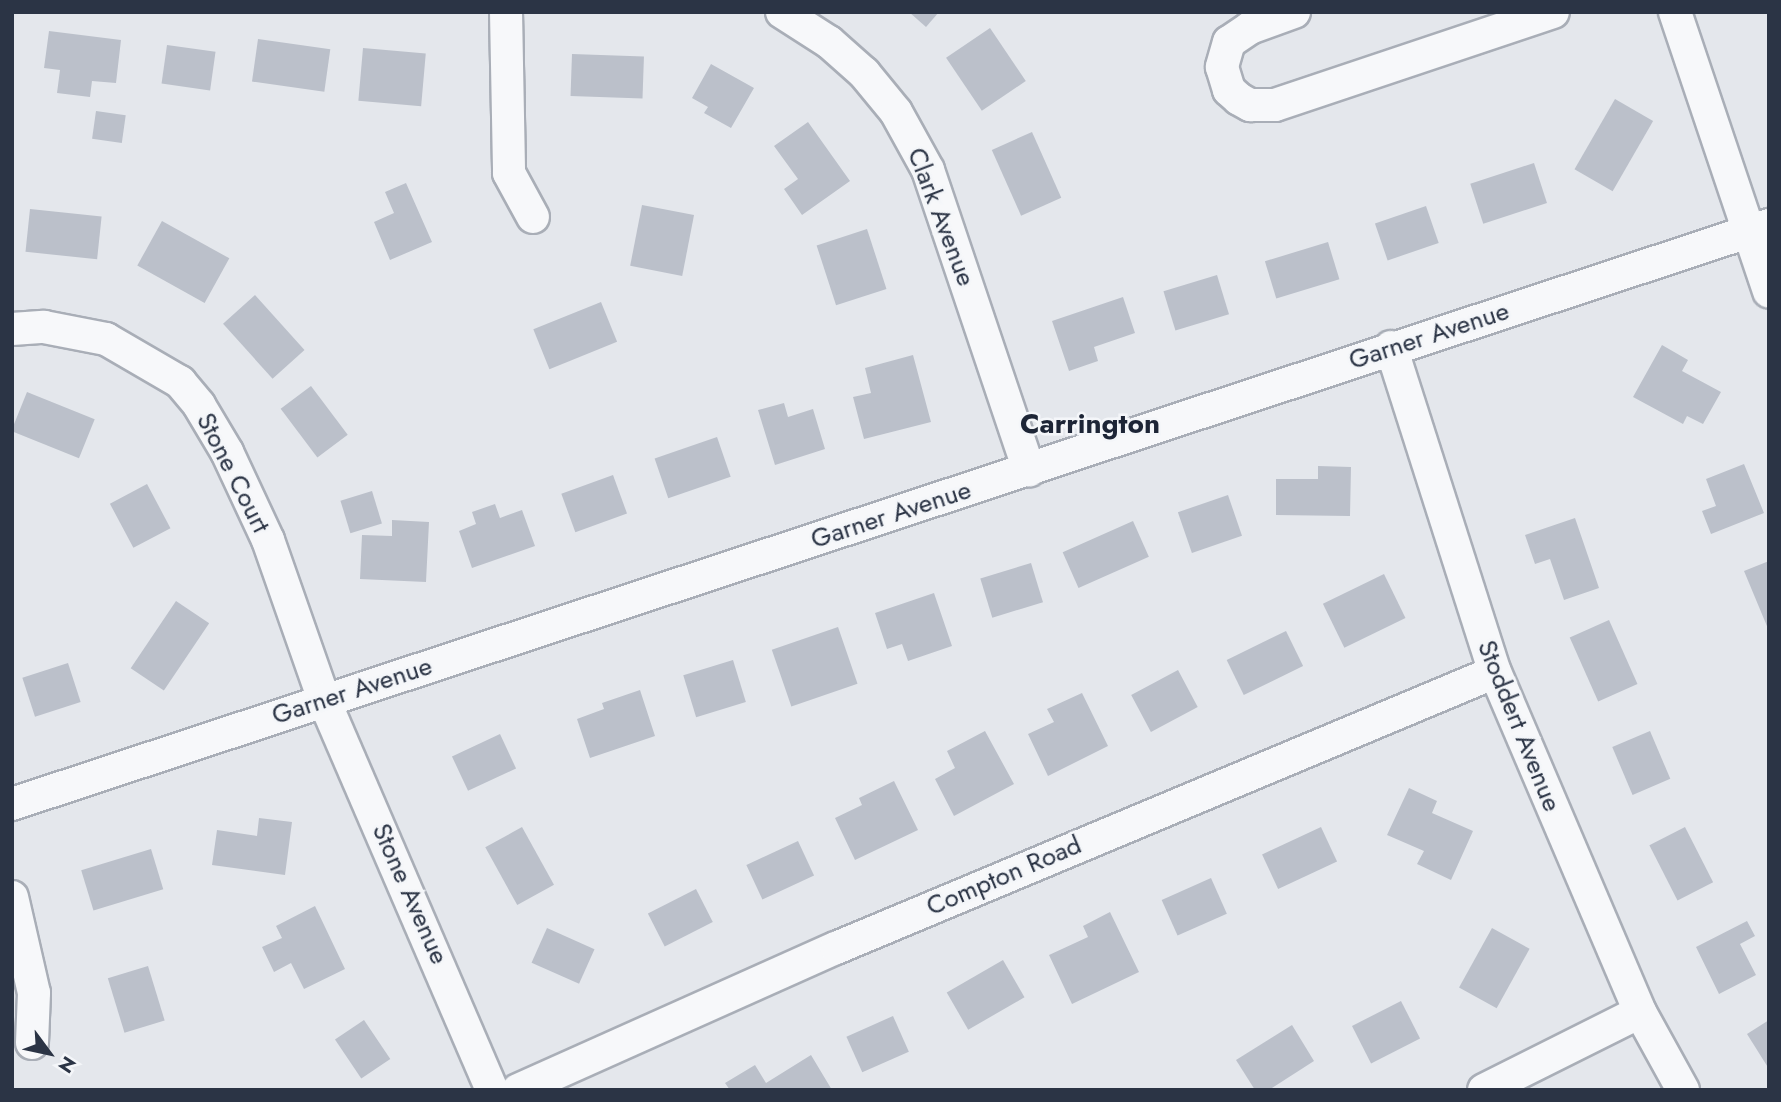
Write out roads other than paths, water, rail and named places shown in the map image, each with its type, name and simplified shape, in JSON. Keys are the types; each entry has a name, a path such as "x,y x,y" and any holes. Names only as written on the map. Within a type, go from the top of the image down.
{"street":[{"path":"506,12 509,173 533,217"},
{"name":"Clark Avenue","path":"782,12 829,42 864,72 896,112 928,170 1029,470"},
{"path":"1294,12 1250,28 1229,42 1222,66 1224,79 1239,99 1250,105 1275,105 1553,12"},
{"path":"1675,12 1758,228 1769,292"},
{"name":"Garner Avenue","path":"12,804 1758,228"},
{"name":"Stone Court","path":"12,330 44,327 106,338 180,382 227,452 265,535 324,700"},
{"name":"Stoddert Avenue","path":"1391,348 1495,672 1640,1012 1683,1090"},
{"name":"Compton Road","path":"518,1090 848,943 1495,672"},
{"name":"Stone Avenue","path":"324,700 492,1090"},
{"path":"12,897 34,993 32,1043"},
{"path":"1484,1090 1640,1012"}],"district":[{"name":"Carrington","path":"1090,424"}]}
